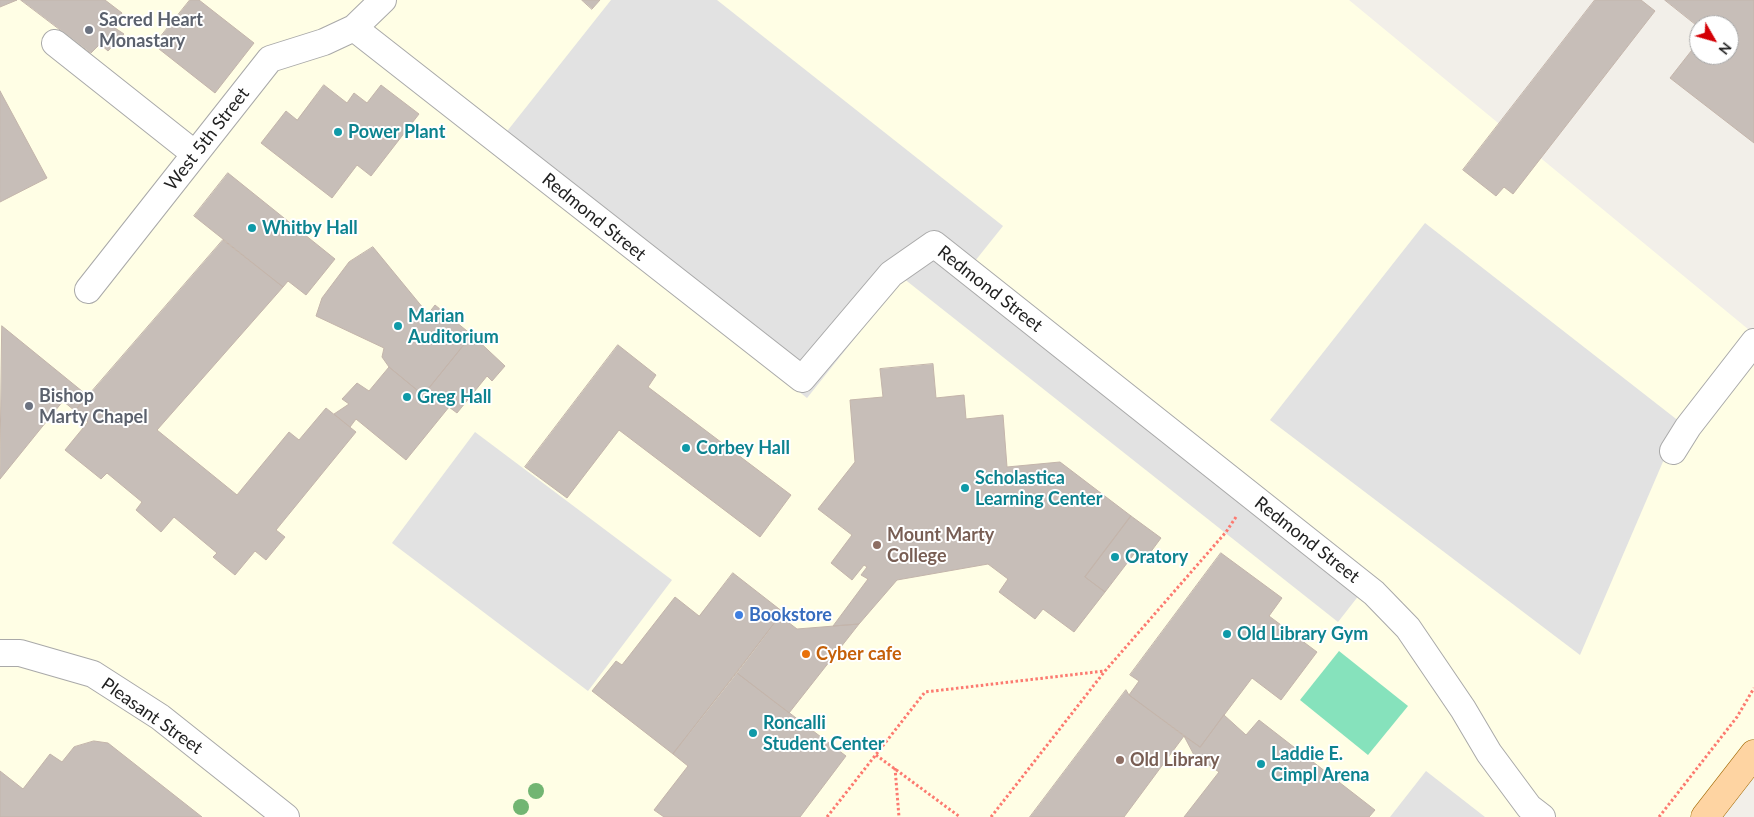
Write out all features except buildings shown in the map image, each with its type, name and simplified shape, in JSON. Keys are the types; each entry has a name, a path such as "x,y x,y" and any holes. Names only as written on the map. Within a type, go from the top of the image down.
{"main road":[{"path":"1705,817 1754,754"}],"street":[{"name":"West 5th Street","path":"88,290 270,59 324,42 354,28 382,0"},
{"name":"Redmond Street","path":"354,28 802,379 891,274 934,244 1374,593 1408,628 1463,709 1489,752 1529,807 1542,817"},
{"path":"55,43 195,154"},
{"path":"1673,451 1688,427 1754,342"},
{"name":"Pleasant Street","path":"0,653 20,653 93,674 160,717 286,817"}],"path":[{"path":"991,817 1105,671 1226,532 1250,495"},
{"path":"827,817 925,692 1105,671"},
{"path":"1659,817 1737,717 1754,688"},
{"path":"876,755 960,817"},
{"path":"895,768 899,817"}],"shaded area":[{"name":"Mount Marty College","path":"0,0 1349,0 1754,334 1754,756 1706,817 0,817"},
{"path":"611,0 717,0 1003,226 975,261 1374,576 1338,622 903,278 807,398 493,149"},
{"path":"1425,223 1680,422 1580,655 1270,420"},
{"path":"475,432 672,580 588,691 392,543"},
{"path":"1426,771 1485,817 1390,817"}],"green space":[{"path":"1339,651 1408,706 1368,755 1300,700"}],"place":[{"name":"Sacred Heart Monastary","path":"89,30"},
{"name":"Power Plant","path":"338,132"},
{"name":"Whitby Hall","path":"252,228"},
{"name":"Marian Auditorium","path":"398,326"},
{"name":"Greg Hall","path":"407,397"},
{"name":"Bishop Marty Chapel","path":"29,406"},
{"name":"Corbey Hall","path":"686,448"},
{"name":"Scholastica Learning Center","path":"965,488"},
{"name":"Mount Marty College","path":"877,545"},
{"name":"Oratory","path":"1115,557"},
{"name":"Bookstore","path":"739,615"},
{"name":"Old Library Gym","path":"1227,634"},
{"name":"Cyber cafe","path":"806,654"},
{"name":"Roncalli Student Center","path":"753,733"},
{"name":"Old Library","path":"1120,760"},
{"name":"Laddie E. Cimpl Arena","path":"1261,764"}]}
